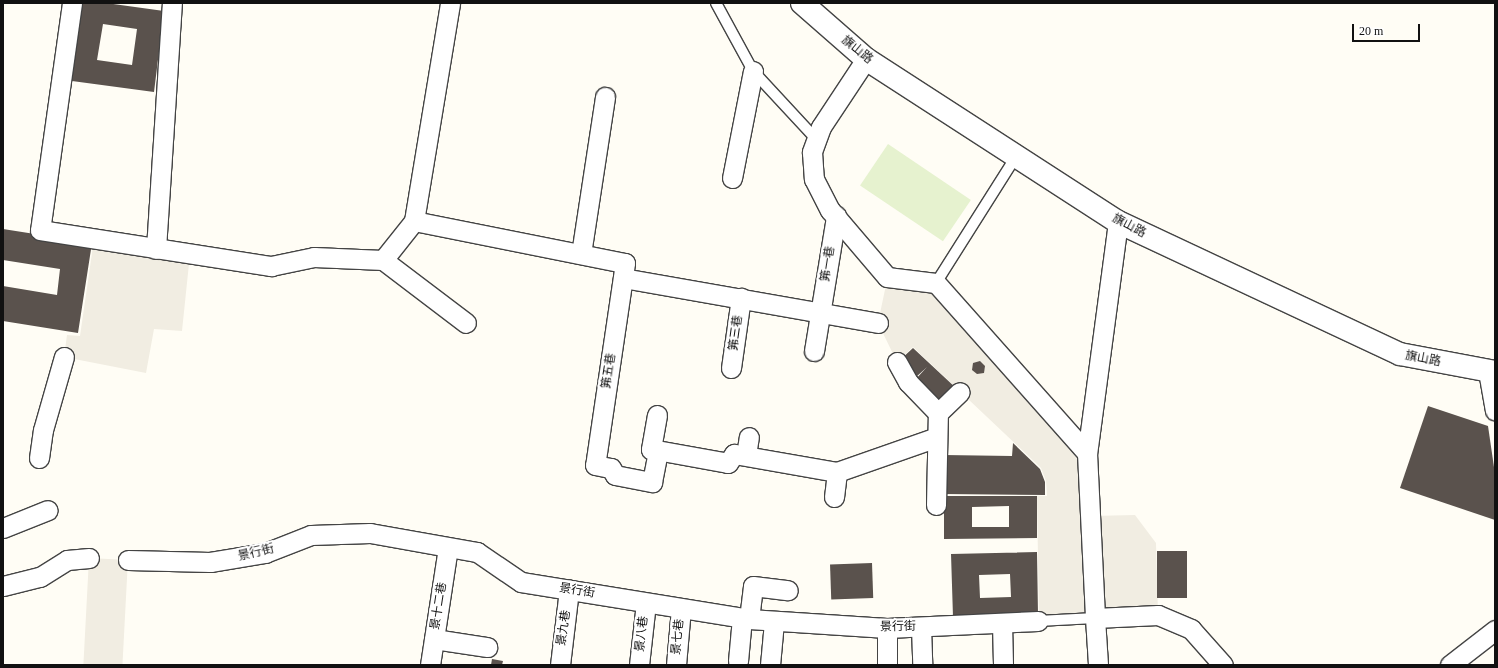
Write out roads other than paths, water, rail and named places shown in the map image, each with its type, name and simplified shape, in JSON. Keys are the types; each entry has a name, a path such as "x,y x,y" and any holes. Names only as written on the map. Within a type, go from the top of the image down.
{"street":[{"path":"72,3 40,230 271,266 314,257 383,260 466,323"},
{"path":"156,249 172,3"},
{"path":"383,260 414,221 450,3"},
{"name":"旗山路","path":"802,3 866,59 1017,155 1118,222 1400,354 1491,372"},
{"path":"866,59 821,127 812,152 814,179 836,216 886,277 936,282 1087,453"},
{"path":"732,178 753,71"},
{"path":"581,254 605,98"},
{"name":"笰一巷","path":"814,351 836,216"},
{"path":"414,221 625,263 624,278 878,323"},
{"path":"1098,665 1087,453 1118,222"},
{"name":"笰五巷","path":"624,278 595,465 611,468 615,475 652,482 658,450"},
{"name":"笰三巷","path":"731,368 741,298"},
{"path":"39,458 43,430 64,358"},
{"path":"897,362 908,382 938,413"},
{"path":"1491,372 1495,410"},
{"path":"936,505 938,413 960,392"},
{"path":"657,415 651,449 728,463 734,454 747,446 790,455 837,472 937,437"},
{"path":"834,498 837,472"},
{"path":"3,528 48,510"},
{"name":"景行街","path":"128,560 210,562 265,553 312,535 370,533 477,552 521,582 746,619 774,622 887,628 1038,621"},
{"name":"景十二巷","path":"430,665 448,547"},
{"path":"3,586 40,577 67,560 89,558"},
{"path":"738,661 752,586 788,590"},
{"name":"景九巷","path":"555,664 569,590"},
{"name":"景八巷","path":"639,665 646,603"},
{"name":"景七巷","path":"676,665 681,608"},
{"path":"1095,618 1158,615 1192,629 1222,665"},
{"path":"770,665 774,622"},
{"path":"1002,623 1003,665"},
{"path":"921,627 922,665"},
{"path":"887,628 887,665"},
{"path":"1450,665 1495,630"},
{"path":"434,639 487,647"}],"lane":[{"path":"716,3 753,71 816,140"},
{"path":"936,282 1017,155"},
{"path":"1038,621 1095,618"}]}
